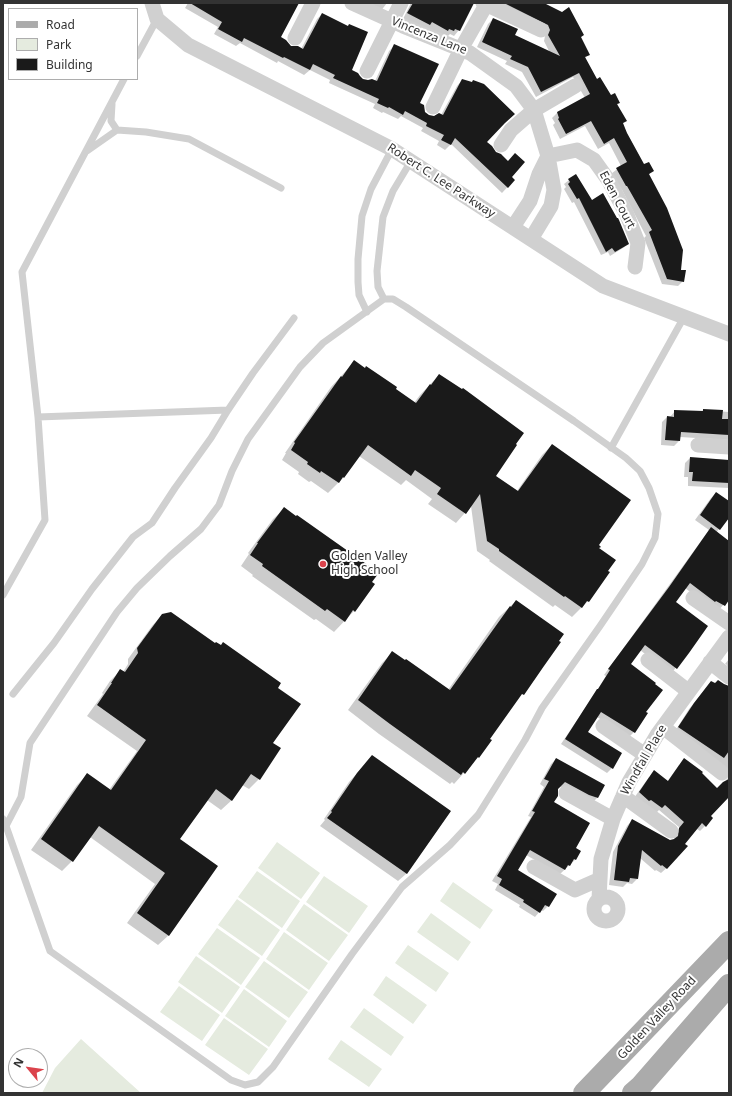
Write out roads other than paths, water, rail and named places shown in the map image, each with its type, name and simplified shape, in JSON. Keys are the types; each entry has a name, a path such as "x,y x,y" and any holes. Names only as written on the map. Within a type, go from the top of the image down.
{"main road":[{"name":"Golden Valley Road","path":"584,1093 729,942"},
{"path":"633,1093 641,1086 729,985"}],"street":[{"path":"152,3 157,19"},
{"path":"295,38 313,3"},
{"name":"Vincenza Lane","path":"352,3 392,21 470,52 516,86 534,110 548,156 554,190 551,206 530,239"},
{"path":"367,71 402,3"},
{"path":"433,107 484,4 541,30"},
{"name":"Robert C. Lee Parkway","path":"157,19 188,45 392,149 603,286 729,334"},
{"path":"500,145 512,130 534,110 575,86"},
{"name":"Eden Court","path":"548,156 577,150 594,160 627,215 638,243 635,267"},
{"path":"513,227 530,201 539,174 548,156"},
{"path":"698,445 729,447"},
{"path":"693,598 729,623"},
{"name":"Windfall Place","path":"599,899 601,859 613,819 629,782 663,727 729,637"},
{"path":"648,660 688,691"},
{"path":"710,662 729,677"},
{"path":"603,726 645,755"},
{"path":"663,727 722,773"},
{"path":"566,793 613,819"},
{"path":"623,796 672,831"},
{"path":"534,867 575,890 600,879"}],"lane":[{"path":"138,54 157,19"},
{"path":"3,595 45,520 38,416 22,272 123,80"},
{"path":"112,102 111,121 116,130"},
{"path":"85,152 116,130 146,132 189,139 281,188"},
{"path":"367,312 359,295 358,282 358,260 362,216 371,189 392,149"},
{"path":"384,299 378,287 377,271 383,216 393,191 411,161"},
{"path":"3,819 50,951 231,1080 244,1085 258,1082 273,1067 352,954 402,887 450,845 478,815 525,740 542,708 642,564 655,538 658,514 649,488 640,471 611,448 406,306 393,299 384,299 323,343 300,367 248,439 232,470 219,505 201,529 137,588 117,612 30,743 21,797 6,826"},
{"path":"611,448 684,317"},
{"path":"13,694 54,643 92,589 133,537 152,523 211,438 253,373 294,318"},
{"path":"38,416 228,410"}],"place":[{"name":"Golden Valley High School","path":"323,564"}]}
